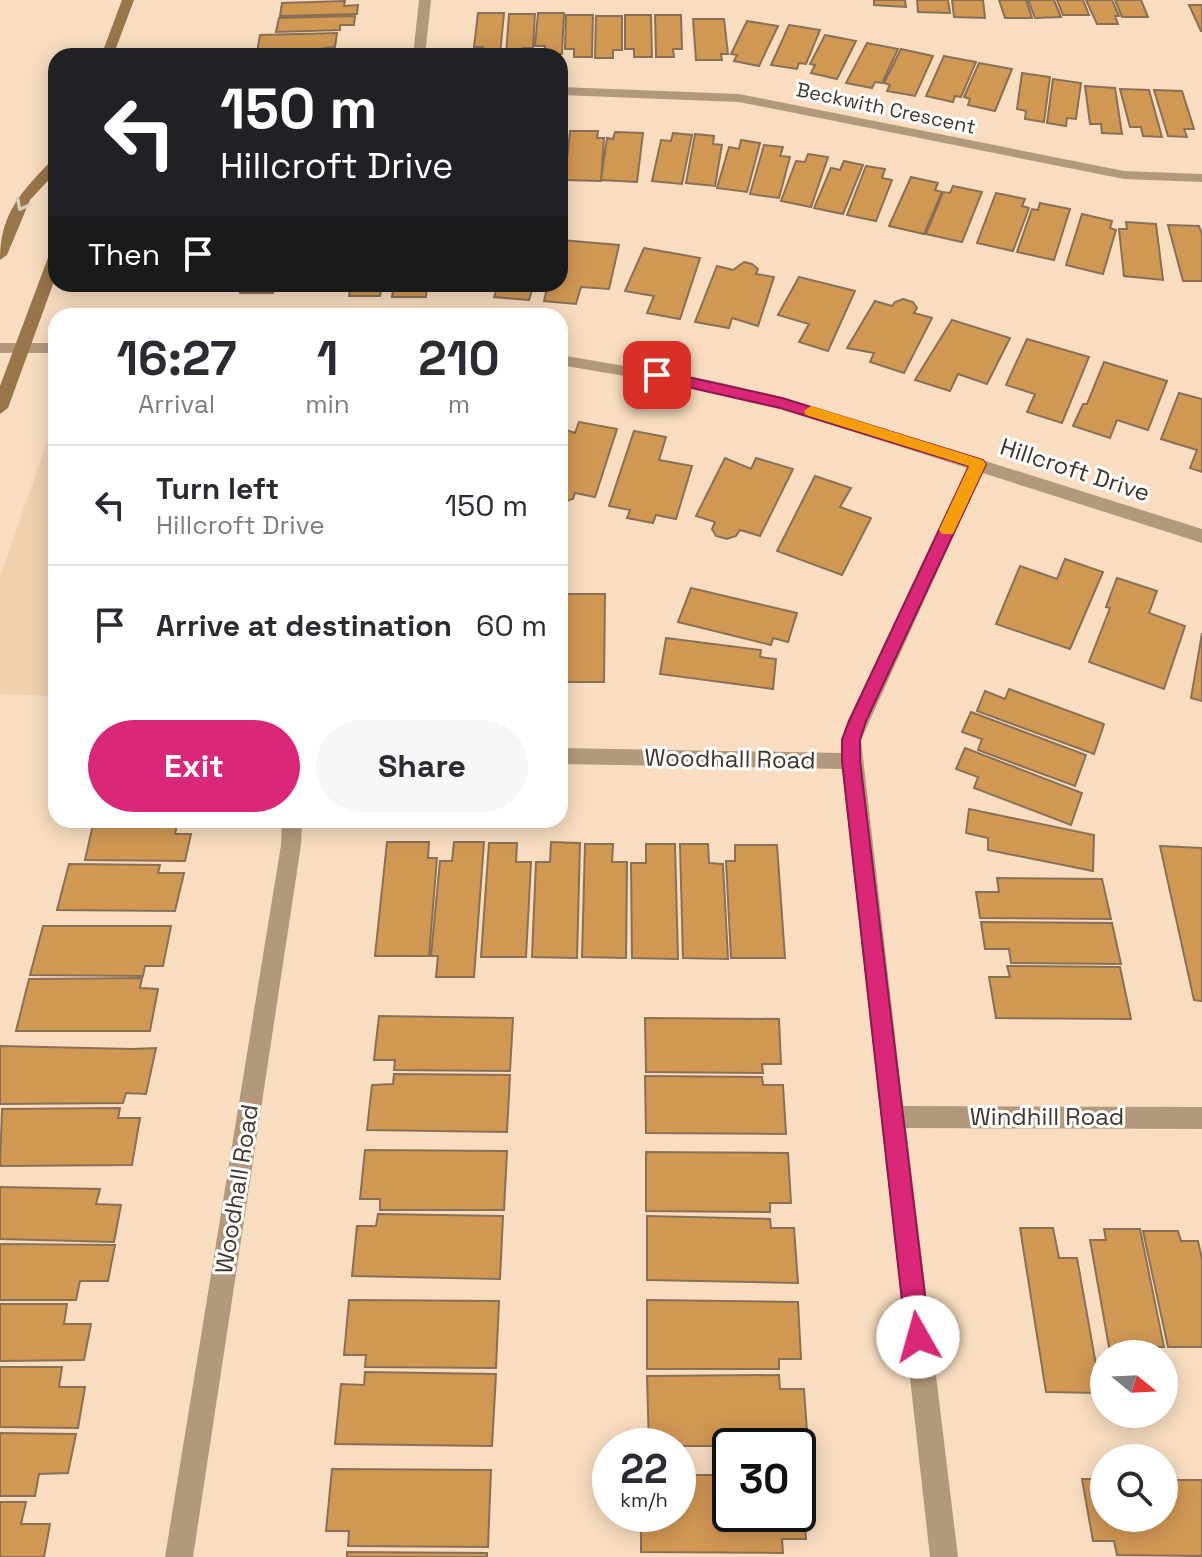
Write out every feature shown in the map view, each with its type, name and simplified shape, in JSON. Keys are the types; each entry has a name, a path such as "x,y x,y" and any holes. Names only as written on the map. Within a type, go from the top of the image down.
{"main road":[{"path":"110,48 128,0"},
{"path":"0,255 23,199 48,172"},
{"path":"0,408 48,276"}],"street":[{"path":"420,48 425,0"},
{"name":"Beckwith Crescent","path":"568,91 739,98 1124,175 1202,178"},
{"path":"0,348 48,348"},
{"name":"Hillcroft Drive","path":"568,361 699,383 782,403 1202,536"},
{"path":"944,1557 851,740 978,464"},
{"name":"Woodhall Road","path":"568,756 851,761"},
{"name":"Woodhall Road","path":"179,1557 292,828"},
{"name":"Windhill Road","path":"892,1117 1202,1118"}],"shaded area":[{"path":"48,439 48,696 0,694 0,577"}],"building":[{"path":"874,0 905,0 906,7 874,5"},
{"path":"917,0 948,0 950,13 918,12"},
{"path":"952,0 983,0 985,18 954,17"},
{"path":"999,0 1026,0 1032,18 1005,18"},
{"path":"1028,0 1054,0 1061,17 1035,18"},
{"path":"1057,0 1083,0 1089,15 1063,15"},
{"path":"1086,0 1112,0 1119,16 1115,16 1118,24 1097,24"},
{"path":"1115,0 1141,0 1148,17 1122,17"},
{"path":"345,1 344,6 358,5 357,14 280,16 282,3"},
{"path":"1189,5 1202,5 1202,31 1201,31"},
{"path":"478,13 504,13 501,48 474,47"},
{"path":"538,13 564,13 562,48 535,46"},
{"path":"509,14 535,14 533,48 507,48"},
{"path":"566,15 593,15 592,57 574,57 574,49 565,48"},
{"path":"625,15 651,15 652,57 634,57 634,49 625,49"},
{"path":"655,15 681,15 682,49 673,49 674,57 656,57"},
{"path":"355,16 354,25 340,25 340,30 276,32 279,18"},
{"path":"596,16 622,16 622,50 613,50 613,58 595,58"},
{"path":"693,19 724,19 728,54 721,54 722,60 696,60"},
{"path":"747,21 778,26 759,66 734,61 737,55 731,54"},
{"path":"789,25 820,30 806,64 799,63 797,69 771,65"},
{"path":"337,33 335,47 324,48 258,48 260,35"},
{"path":"825,35 856,41 837,79 811,73 815,65 810,64"},
{"path":"867,43 898,49 882,83 875,82 872,88 846,83"},
{"path":"901,49 933,56 915,96 887,91 890,85 884,83"},
{"path":"944,56 976,62 961,97 955,96 953,102 926,96"},
{"path":"979,63 1012,69 995,111 968,105 970,99 964,97"},
{"path":"1022,73 1050,77 1044,122 1025,119 1026,111 1017,109"},
{"path":"1053,79 1081,83 1076,119 1067,118 1066,126 1047,123"},
{"path":"1085,86 1115,88 1122,134 1102,133 1101,124 1090,124"},
{"path":"1120,89 1149,90 1162,137 1143,136 1141,127 1130,127"},
{"path":"1154,90 1182,91 1194,129 1184,129 1187,137 1168,136"},
{"path":"570,131 598,131 597,138 604,138 601,181 568,180"},
{"path":"615,132 643,133 637,182 601,180 607,138 613,139"},
{"path":"673,133 692,135 682,184 652,181 661,140 671,141"},
{"path":"695,134 714,136 713,144 722,145 715,186 686,183"},
{"path":"741,140 760,143 747,192 717,188 729,147 739,149"},
{"path":"764,145 783,147 780,156 790,157 779,198 750,194"},
{"path":"808,154 828,157 811,207 781,201 796,161 805,162"},
{"path":"844,161 863,165 843,214 814,208 831,168 840,170"},
{"path":"866,166 885,169 882,178 892,180 876,221 847,215"},
{"path":"911,177 938,183 935,190 942,192 924,234 889,226"},
{"path":"953,186 982,192 962,242 926,234 943,192 950,193"},
{"path":"996,193 1025,199 1022,206 1029,208 1013,251 977,243"},
{"path":"1040,203 1070,209 1054,260 1017,252 1032,209 1038,210"},
{"path":"1082,214 1112,221 1110,228 1116,230 1103,274 1066,265"},
{"path":"1126,222 1156,224 1163,280 1124,276 1119,229 1127,229"},
{"path":"1168,225 1199,226 1202,234 1202,281 1183,281"},
{"path":"568,241 619,245 609,289 581,287 576,304 544,301 546,292 568,292"},
{"path":"644,248 700,258 680,319 647,313 654,296 625,291"},
{"path":"744,262 758,269 756,274 774,277 758,326 732,318 729,328 695,322 717,266 733,270"},
{"path":"799,277 855,291 828,351 799,342 809,324 778,315"},
{"path":"350,292 381,292 380,296 349,296"},
{"path":"393,292 426,292 426,297 392,297"},
{"path":"496,292 532,292 529,300 494,297"},
{"path":"903,299 913,302 917,308 914,313 932,318 904,373 870,362 874,353 847,348 875,301 892,306"},
{"path":"952,320 1010,338 987,384 958,374 950,391 915,380"},
{"path":"1027,339 1089,357 1062,423 1027,412 1035,394 1006,385"},
{"path":"1104,362 1167,381 1148,430 1117,420 1110,438 1073,426 1083,404 1087,404"},
{"path":"1179,393 1202,399 1202,472 1190,468 1197,450 1161,439"},
{"path":"579,422 617,429 595,497 575,493 573,499 568,501 568,431 575,433"},
{"path":"634,431 666,437 659,460 692,466 676,519 656,515 653,523 627,518 630,510 609,506"},
{"path":"725,458 751,469 756,458 793,469 760,536 740,530 736,536 727,539 716,536 712,529 715,522 696,516"},
{"path":"815,476 851,488 840,507 871,518 842,575 777,551"},
{"path":"1065,559 1103,572 1070,649 996,624 1020,566 1057,579"},
{"path":"1117,578 1157,591 1149,613 1185,626 1164,689 1089,662 1110,608 1106,607"},
{"path":"691,588 797,613 788,642 773,638 771,645 678,622"},
{"path":"568,594 605,594 604,682 568,682"},
{"path":"1202,633 1202,701 1191,698"},
{"path":"666,638 761,650 760,657 776,659 773,689 660,674"},
{"path":"1009,689 1104,724 1094,754 977,711 985,691 1005,699"},
{"path":"971,712 1086,755 1075,786 978,750 982,739 962,732"},
{"path":"965,748 1082,793 1071,825 974,788 978,777 956,769"},
{"path":"969,809 1094,835 1093,871 988,850 988,838 966,833"},
{"path":"92,828 176,828 175,834 191,834 185,861 85,860"},
{"path":"387,842 429,842 428,858 437,858 429,956 375,956"},
{"path":"454,842 484,842 474,977 436,977 438,956 431,956 440,861 452,861"},
{"path":"551,842 580,843 577,958 532,957 536,862 550,862"},
{"path":"489,843 517,843 516,862 531,862 526,957 481,957"},
{"path":"585,844 613,844 612,862 627,862 626,958 582,957"},
{"path":"646,844 675,844 678,959 632,958 631,863 646,863"},
{"path":"680,844 708,844 709,863 723,864 728,959 683,958"},
{"path":"735,845 777,845 785,958 731,958 726,861 735,861"},
{"path":"1160,846 1202,848 1202,1001 1194,1000"},
{"path":"69,864 160,865 158,873 184,873 175,911 57,910"},
{"path":"997,878 1102,879 1111,919 980,918 976,892 999,892"},
{"path":"981,922 1112,923 1121,964 1011,963 1009,949 985,949"},
{"path":"43,926 171,926 163,966 145,966 143,976 30,975"},
{"path":"1007,966 1120,967 1131,1019 996,1018 989,977 1010,977"},
{"path":"142,978 140,988 158,989 150,1031 16,1031 29,979"},
{"path":"379,1016 513,1018 510,1071 394,1070 395,1060 374,1060"},
{"path":"645,1018 779,1019 781,1064 762,1064 763,1073 646,1072"},
{"path":"0,1046 156,1048 146,1094 126,1093 123,1103 0,1104"},
{"path":"394,1074 510,1075 507,1132 367,1130 372,1085 393,1084"},
{"path":"645,1076 762,1077 763,1085 783,1085 786,1134 646,1133"},
{"path":"120,1108 118,1118 140,1118 132,1165 0,1166 2,1109"},
{"path":"365,1150 507,1151 504,1210 380,1210 380,1199 360,1199"},
{"path":"646,1152 788,1153 791,1203 770,1203 770,1212 646,1211"},
{"path":"0,1187 100,1189 96,1204 121,1205 114,1242 0,1239"},
{"path":"378,1214 503,1216 500,1279 352,1276 357,1226 376,1226"},
{"path":"647,1216 770,1219 771,1228 794,1228 798,1283 647,1280"},
{"path":"1020,1228 1053,1228 1059,1258 1077,1258 1092,1340 1090,1393 1046,1392"},
{"path":"1104,1229 1140,1229 1163,1340 1108,1340 1090,1240 1106,1240"},
{"path":"1143,1231 1178,1231 1181,1241 1198,1241 1202,1259 1202,1347 1178,1347 1178,1340 1166,1340"},
{"path":"0,1244 115,1245 108,1281 80,1281 76,1300 0,1300"},
{"path":"349,1300 499,1301 496,1368 365,1367 366,1355 344,1355"},
{"path":"647,1300 798,1302 801,1359 779,1359 779,1369 647,1369"},
{"path":"0,1304 67,1304 64,1324 91,1324 84,1360 0,1361"},
{"path":"0,1367 62,1367 59,1387 85,1387 78,1428 0,1427"},
{"path":"365,1372 496,1374 492,1446 335,1444 341,1384 364,1385"},
{"path":"779,1375 780,1389 804,1389 807,1428 712,1428 712,1446 696,1446 696,1428 648,1428 647,1376"},
{"path":"0,1433 76,1434 68,1473 39,1474 35,1496 0,1496"},
{"path":"332,1469 491,1470 488,1547 348,1546 349,1531 326,1531"},
{"path":"696,1475 712,1475 712,1532 806,1532 806,1539 782,1539 783,1553 641,1552 641,1532 696,1532"},
{"path":"1082,1479 1090,1479 1090,1524"},
{"path":"1178,1480 1202,1480 1202,1556 1117,1555 1114,1541 1093,1541 1091,1532 1178,1532"},
{"path":"0,1502 26,1502 21,1524 50,1524 44,1557 0,1557"},
{"path":"347,1552 487,1553 487,1557 347,1557"}],"slow traffic":[{"path":"811,411 978,464 947,530"}],"route":[{"path":"657,375 782,403 978,464 851,740 918,1337"}]}
